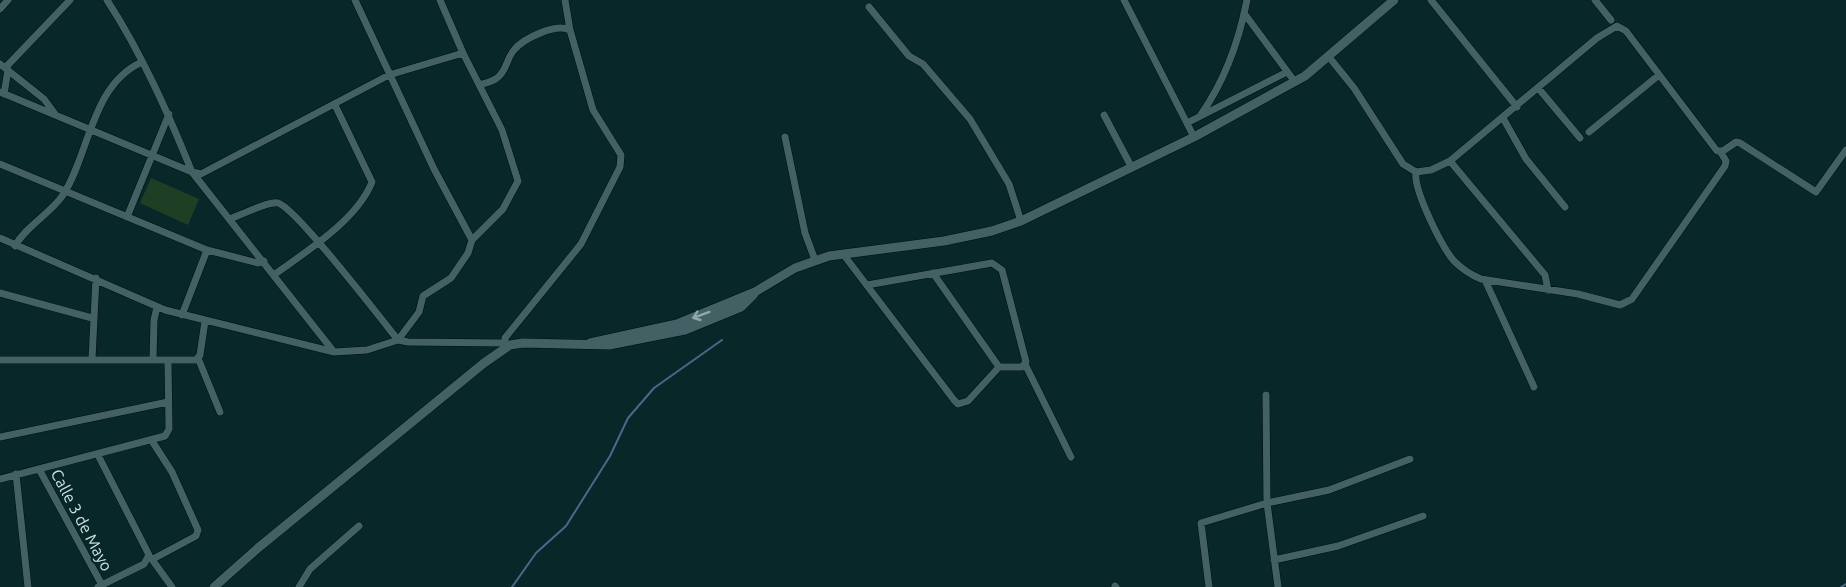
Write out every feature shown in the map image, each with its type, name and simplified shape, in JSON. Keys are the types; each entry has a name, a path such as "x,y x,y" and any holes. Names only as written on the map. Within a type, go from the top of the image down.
{"street":[{"path":"0,9 8,0"},
{"path":"70,0 4,67 2,93 153,157 201,174 388,75 463,53"},
{"path":"107,0 132,39 169,114 192,172 275,274 334,352"},
{"path":"355,0 388,75 472,240"},
{"path":"398,340 419,312 423,296 451,278 468,252 472,240 503,209 516,190 518,181 502,130 463,53 440,0"},
{"path":"507,344 505,338 581,244 620,167 621,155 593,110 570,30 565,0"},
{"path":"1124,0 1194,137"},
{"path":"1200,116 1213,98 1227,66 1247,0"},
{"path":"0,238 96,278 157,307 334,352 366,350 398,340 507,344 590,343 677,324 755,292 795,268 815,260 843,254 944,241 992,231 1021,221 1194,137 1295,82 1329,57 1394,0"},
{"path":"1431,0 1516,107"},
{"path":"1595,0 1611,20"},
{"path":"869,7 909,56 923,64 970,119 1009,184 1021,221"},
{"path":"1244,13 1295,82"},
{"path":"1329,57 1354,88 1403,164 1416,172 1431,170 1450,161 1539,89 1597,38 1617,26 1626,31 1714,150 1720,152 1726,161 1725,166 1630,302 1620,305 1485,280 1461,268 1449,255 1416,186 1416,172"},
{"path":"479,85 495,80 504,71 515,48 526,41 553,29 564,27 570,30"},
{"path":"15,246 65,191 90,130 112,87 125,73 142,62"},
{"path":"4,67 44,99 56,116"},
{"path":"1187,123 1287,72"},
{"path":"1590,132 1659,75"},
{"path":"1539,89 1580,138"},
{"path":"275,274 318,243 346,217 372,182 335,105"},
{"path":"127,217 169,114"},
{"path":"1104,115 1132,168"},
{"path":"1503,118 1526,159 1565,207"},
{"path":"784,137 805,233 815,260"},
{"path":"1720,152 1736,141 1816,192 1846,150"},
{"path":"1450,161 1545,275 1548,290"},
{"path":"0,164 207,250 258,263 264,261"},
{"path":"230,219 278,203 290,212 318,243 398,340"},
{"path":"182,315 207,250"},
{"path":"843,254 958,404 968,401 999,367 1022,367 1025,364 1027,359 999,266 992,263 867,285"},
{"path":"933,273 999,367"},
{"path":"92,359 92,318 96,278"},
{"path":"1485,280 1534,387"},
{"path":"0,293 92,318"},
{"path":"153,360 157,307"},
{"path":"205,321 198,358 220,412"},
{"path":"214,587 258,548 507,344"},
{"path":"0,360 92,359 168,362 192,361 198,358"},
{"path":"0,479 163,438 168,432 168,362"},
{"path":"1025,364 1071,457"},
{"path":"1266,395 1267,503 1278,587"},
{"path":"0,437 168,402"},
{"path":"100,586 196,536 198,530 171,472 152,441"},
{"path":"98,455 151,558 172,587"},
{"path":"1209,587 1201,523 1267,503 1329,490 1410,459"},
{"name":"Calle 3 de Mayo","path":"39,469 100,586"},
{"path":"16,474 28,587"},
{"path":"1274,560 1338,546 1423,516"},
{"path":"299,587 310,569 359,526"}],"green space":[{"path":"151,178 199,199 188,225 140,203"}],"waterway":[{"path":"512,587 536,553 566,526 610,456 628,418 654,388 722,340"},
{"path":"1841,587 1846,584"}]}
